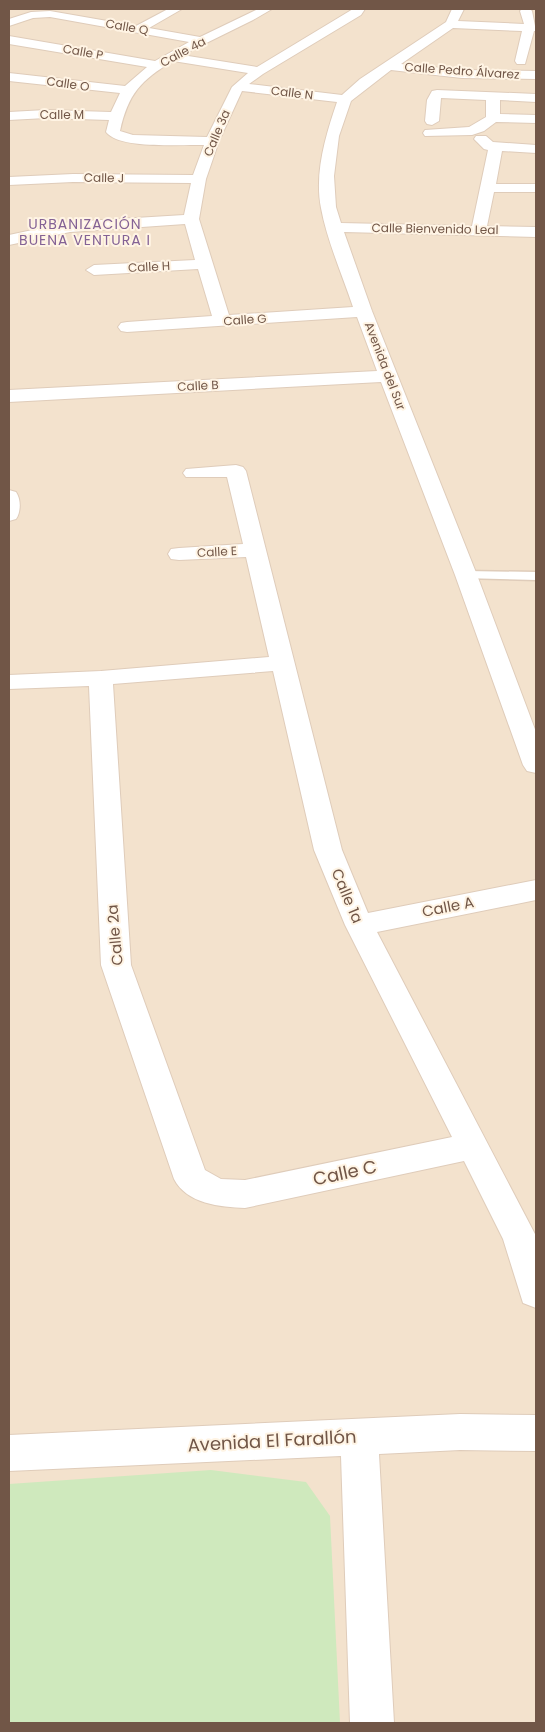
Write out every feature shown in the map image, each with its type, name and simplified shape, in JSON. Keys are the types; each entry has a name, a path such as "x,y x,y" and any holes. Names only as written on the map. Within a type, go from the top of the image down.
{"street":[{"path":"138,29 176,9"},
{"name":"Calle 4a","path":"116,116 128,90 158,65 266,9"},
{"name":"Calle 3a","path":"222,321 192,219 198,179 212,141 238,87 259,71 357,14 359,9"},
{"path":"526,9 533,28 531,41 517,61 536,61"},
{"name":"Calle Q","path":"9,23 31,15 50,14 204,40"},
{"path":"345,100 454,16 533,28"},
{"name":"Calle P","path":"9,40 158,65"},
{"path":"172,58 259,71"},
{"path":"395,61 456,60"},
{"name":"Calle Pedro Álvarez","path":"395,61 462,74 536,75"},
{"name":"Calle O","path":"9,77 128,90"},
{"name":"Calle N","path":"238,87 345,100"},
{"path":"536,98 437,94 434,100 431,127 479,130 493,118 536,119"},
{"path":"493,96 493,118"},
{"name":"Avenida del Sur","path":"345,100 332,136 327,176 328,207 363,311 466,575 536,765"},
{"name":"Calle M","path":"9,116 46,114 116,116"},
{"path":"116,116 113,132 120,137 212,141"},
{"path":"479,130 484,143 496,147 536,149"},
{"path":"479,230 496,147"},
{"name":"Calle J","path":"9,181 82,178 198,179"},
{"path":"487,188 536,188"},
{"path":"9,240 70,226 192,219"},
{"name":"Calle Bienvenido Leal","path":"334,227 536,232"},
{"name":"Calle H","path":"94,270 205,264"},
{"name":"Calle G","path":"127,327 363,311"},
{"name":"Calle B","path":"9,396 388,376"},
{"name":"Calle 1a","path":"193,473 236,471 328,850 359,925 520,1238 536,1292"},
{"path":"9,496 9,514"},
{"name":"Calle E","path":"179,554 255,550"},
{"path":"9,682 101,678 283,663"},
{"name":"Calle 2a","path":"101,678 116,965 192,1179 217,1193"},
{"name":"Calle A","path":"359,925 536,890"},
{"name":"Calle C","path":"217,1193 245,1194 473,1146"},
{"name":"Avenida El Farallón","path":"9,1453 460,1432 536,1433"},
{"path":"359,1436 372,1723"}],"lane":[{"path":"466,575 536,576"}],"shaded area":[{"path":"9,9 536,9 536,1723 9,1723"}],"green space":[{"path":"211,1470 306,1482 330,1516 340,1723 9,1723 9,1484"}],"district":[{"name":"URBANIZACIÓN BUENA VENTURA I","path":"85,232"}]}
